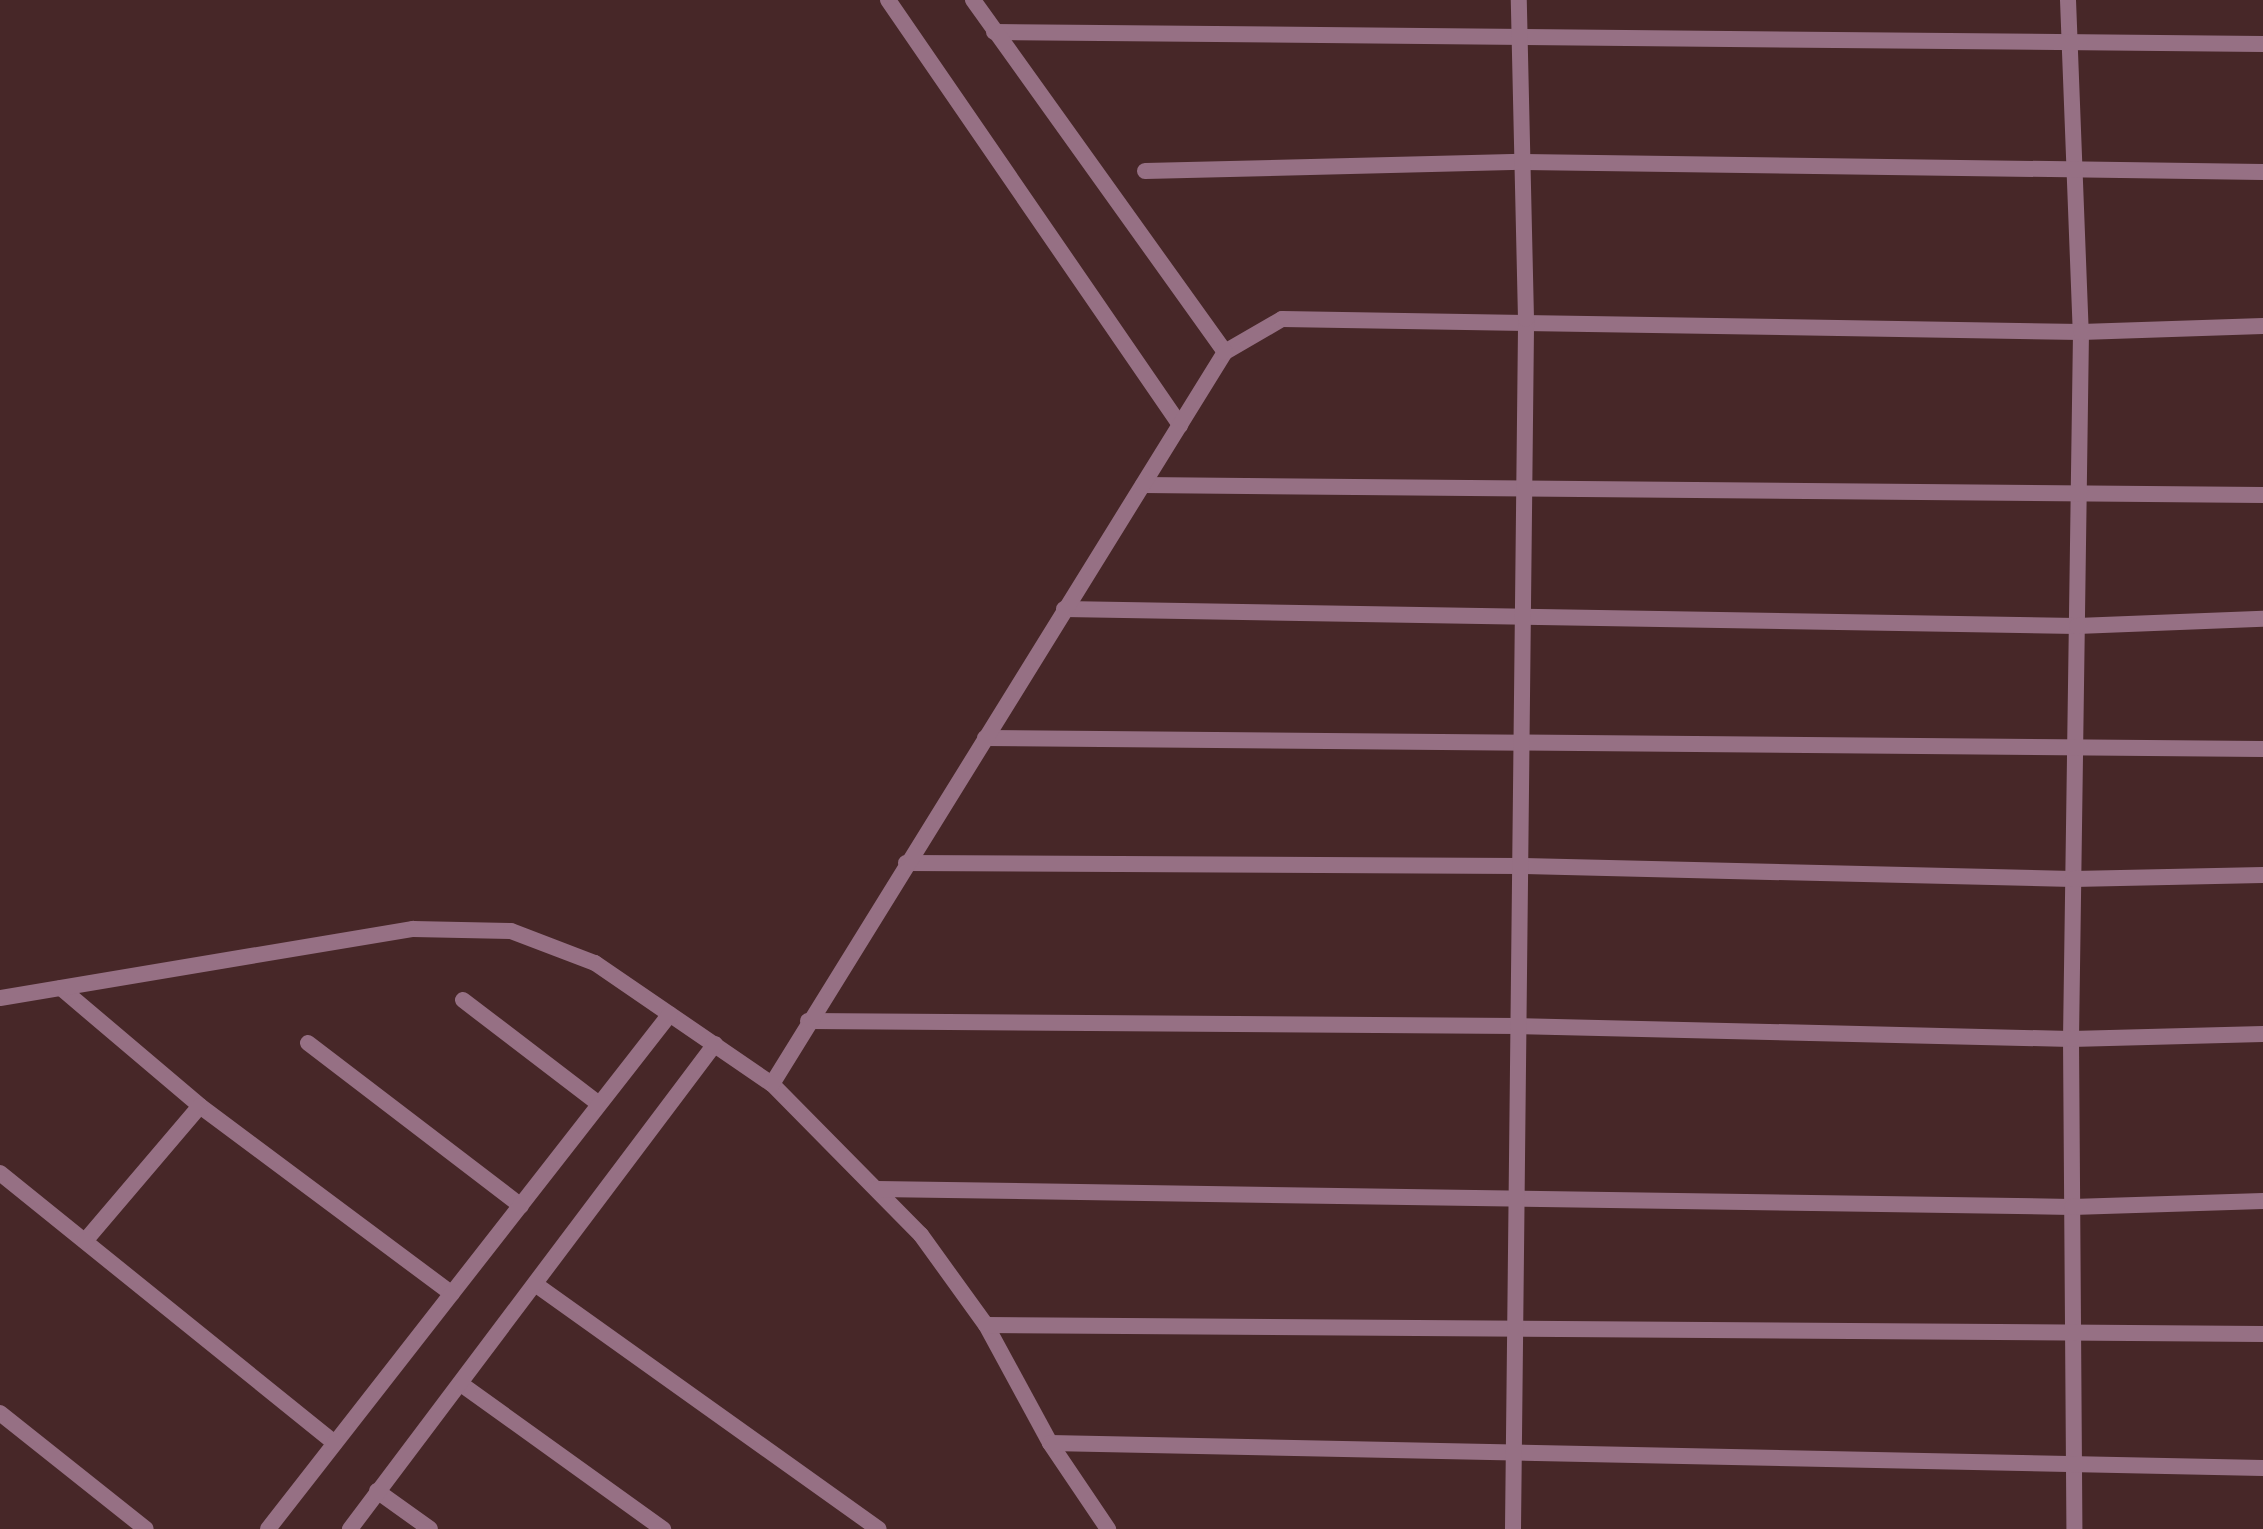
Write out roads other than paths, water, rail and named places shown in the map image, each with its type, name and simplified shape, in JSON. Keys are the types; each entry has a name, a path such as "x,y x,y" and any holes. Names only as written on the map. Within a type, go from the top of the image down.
{"street":[{"path":"888,0 1180,425"},
{"path":"973,0 1225,352"},
{"path":"1513,1529 1526,319 1519,0"},
{"path":"2068,0 2081,332 2071,1039 2074,1529"},
{"path":"994,32 1520,35 2071,46 2263,44"},
{"path":"1145,171 1522,162 2075,174 2263,172"},
{"path":"772,1084 808,1021 1225,352 1282,319 1526,319 2081,332 2263,326"},
{"path":"1143,485 1524,486 2078,498 2263,495"},
{"path":"1064,609 1523,612 2077,626 2263,619"},
{"path":"985,738 1521,740 2075,753 2263,749"},
{"path":"906,863 1520,866 2073,879 2263,875"},
{"path":"0,998 413,929 511,931 595,963 772,1084 877,1189 986,1325 1050,1443 1108,1529"},
{"path":"61,988 200,1106 452,1294"},
{"path":"463,1000 599,1104"},
{"path":"268,1529 670,1014"},
{"path":"808,1021 1518,1026 2071,1039 2263,1034"},
{"path":"308,1043 521,1206"},
{"path":"350,1529 715,1044"},
{"path":"85,1241 200,1106"},
{"path":"0,1173 335,1443"},
{"path":"877,1189 1517,1196 2072,1207 2263,1201"},
{"path":"535,1284 879,1529"},
{"path":"986,1325 1515,1326 2073,1337 2263,1334"},
{"path":"461,1384 663,1529"},
{"path":"0,1413 146,1529"},
{"path":"1050,1443 2074,1468 2263,1468"},
{"path":"377,1491 430,1529"}]}
